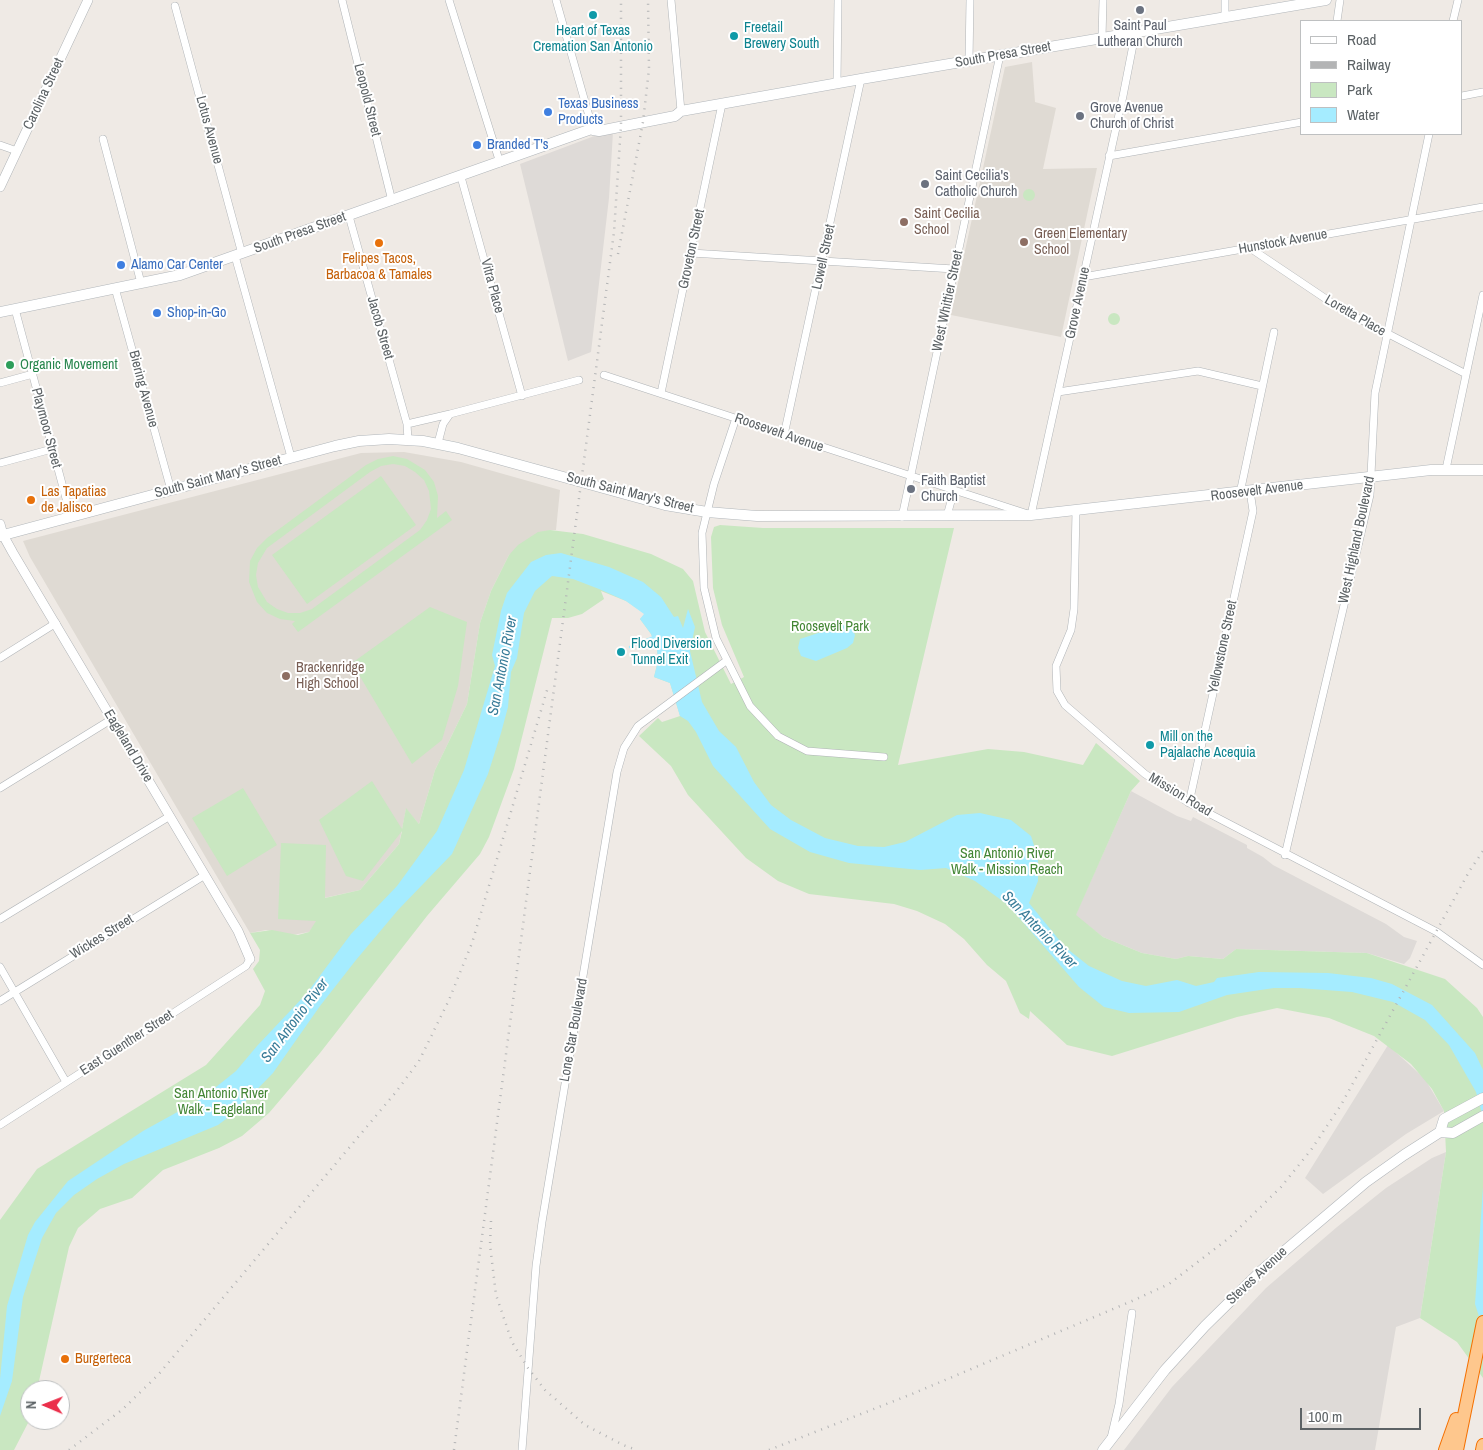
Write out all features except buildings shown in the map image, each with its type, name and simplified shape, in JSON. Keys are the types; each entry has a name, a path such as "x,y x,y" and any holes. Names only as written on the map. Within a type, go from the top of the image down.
{"highway":[{"path":"1457,1450 1473,1363 1483,1322"},
{"path":"1445,1450 1469,1383"},
{"path":"1482,1450 1483,1446"}],"main road":[{"name":"South Presa Street","path":"0,312 180,275 593,130 599,125 622,119 674,109 681,112 836,83 1326,0"},
{"name":"South Saint Mary's Street","path":"1,535 291,457 358,441 408,440 438,443 658,503 707,512"},
{"name":"Roosevelt Avenue","path":"707,512 757,516 902,517 1031,515 1446,469 1483,470"},
{"name":"Steves Avenue","path":"1440,1132 1444,1119 1483,1098"},
{"name":"Steves Avenue","path":"1103,1450 1110,1445 1165,1370 1205,1326 1262,1270 1366,1182 1440,1132 1453,1133 1483,1116"}],"street":[{"name":"Carolina Street","path":"0,187 88,0"},
{"name":"Leopold Street","path":"342,0 392,201"},
{"path":"448,0 500,163"},
{"path":"556,0 593,130"},
{"path":"671,0 681,112"},
{"path":"836,83 838,0"},
{"path":"969,61 970,0"},
{"path":"1102,38 1103,0"},
{"path":"1225,0 1225,16"},
{"path":"1337,20 1340,0"},
{"path":"1453,20 1458,0"},
{"name":"Lotus Avenue","path":"175,6 291,457"},
{"name":"Grove Avenue","path":"1031,515 1133,45 1132,32"},
{"name":"West Whittier Street","path":"902,517 1000,55"},
{"name":"Lowell Street","path":"784,435 861,79"},
{"path":"1463,96 1483,92"},
{"name":"Groveton Street","path":"661,393 722,104"},
{"path":"1109,156 1300,122"},
{"name":"West Highland Boulevard","path":"1286,854 1370,494 1375,392 1429,135"},
{"path":"103,139 141,283"},
{"path":"0,145 17,151"},
{"name":"Vitra Place","path":"461,176 522,396"},
{"name":"Hunstock Avenue","path":"1083,278 1483,207"},
{"name":"Jacob Street","path":"349,216 407,424 408,440"},
{"name":"Loretta Place","path":"1250,248 1344,311 1466,374"},
{"path":"691,253 954,268"},
{"name":"Biering Avenue","path":"115,288 171,490"},
{"path":"1446,469 1483,295"},
{"name":"Playmoor Street","path":"15,309 70,517"},
{"name":"Yellowstone Street","path":"1189,803 1252,511 1245,492 1262,386 1274,332"},
{"path":"1058,392 1198,371 1262,386"},
{"path":"0,383 32,374"},
{"name":"Roosevelt Avenue","path":"604,375 910,477 1031,515"},
{"path":"407,424 579,380"},
{"path":"438,443 443,424 450,414"},
{"path":"736,418 702,533 704,588 716,638 746,698 760,719 778,736 794,746 819,753 884,757"},
{"path":"0,463 52,449"},
{"path":"947,516 954,490"},
{"name":"Mission Road","path":"1076,510 1074,609 1071,630 1056,666 1057,692 1065,705 1145,774 1189,803 1437,932 1483,965"},
{"name":"Eagleland Drive","path":"0,524 1,535 56,623 205,874 248,948 250,959"},
{"path":"0,658 56,623"},
{"name":"Lone Star Boulevard","path":"522,1450 540,1231 617,772 630,736 638,726 726,660"},
{"path":"0,788 112,719"},
{"path":"0,919 170,816"},
{"name":"Wickes Street","path":"0,1001 205,874"},
{"name":"East Guenther Street","path":"0,1125 246,966 250,959"},
{"path":"0,967 66,1082"},
{"path":"1110,1445 1119,1404 1132,1313"}],"shaded area":[{"name":"Green Elementary School","path":"1032,62 1035,102 1056,108 1043,169 1097,168 1061,337 951,315 1005,67"},
{"path":"605,132 613,132 609,198 591,352 568,361 520,164"},
{"name":"Brackenridge High School","path":"404,452 461,462 560,490 556,530 550,530 509,555 491,591 480,623 467,704 435,770 419,824 406,809 399,844 360,890 324,898 315,925 309,932 292,935 266,930 250,933 30,557 23,541 361,453"},
{"path":"1131,791 1177,816 1191,821 1193,817 1247,845 1247,848 1273,865 1386,924 1404,937 1417,941 1410,958 1404,964 1367,953 1236,949 1223,959 1188,956 1176,959 1142,953 1103,937 1075,916"},
{"path":"1388,1045 1425,1079 1444,1111 1406,1134 1323,1194 1305,1178"},
{"path":"1446,1152 1420,1318 1396,1327 1375,1450 1124,1450 1172,1387 1266,1288 1386,1188 1432,1158"}],"green space":[{"path":"1027,189 1031,189 1035,195 1031,201 1027,201 1023,197 1023,193"},
{"path":"1112,313 1116,313 1120,319 1116,325 1112,325 1108,321 1108,317"},
{"path":"393,456 407,459 425,470 434,482 438,496 437,518 446,511 452,520 298,632 292,624 295,621 280,619 267,613 257,602 249,582 250,561 257,548 267,538 366,465 378,459","holes":["393,464 405,466 424,480 429,491 431,509 427,520 420,530 312,609 300,613 288,613 277,609 267,602 258,587 256,575 258,563 267,548 370,472 381,466"]},
{"path":"381,476 416,525 307,604 272,555"},
{"name":"San Antonio River Walk - Mission Reach","path":"720,525 763,528 954,528 898,765 988,749 1024,752 1083,765 1096,743 1140,781 1131,791 1076,915 1103,937 1142,953 1176,959 1188,956 1223,959 1236,949 1367,953 1445,979 1477,1008 1483,1017 1483,1378 1457,1342 1420,1318 1446,1152 1444,1111 1432,1089 1411,1064 1374,1036 1329,1018 1277,1008 1237,1017 1112,1056 1067,1045 1030,1011 1029,1019 1020,1013 1006,981 987,965 964,939 945,924 917,911 894,904 809,894 778,881 746,858 688,795 671,766 639,736 658,718 662,722 680,716 670,683 654,677 658,661 657,649 651,634 640,619 645,614 626,601 601,591 604,599 582,614 568,618 552,618 514,769 489,837 480,854 427,916 320,1053 269,1113 242,1136 219,1148 163,1170 132,1198 100,1209 78,1228 69,1247 39,1380 20,1380 20,1430 24,1430 14,1450 0,1450 0,1220 37,1169 206,1065 260,1005 265,991 253,969 259,961 260,950 250,933 272,930 298,935 309,932 316,921 278,919 281,843 326,845 325,898 360,890 399,844 402,831 363,881 346,876 319,820 372,781 402,829 406,808 419,824 435,770 467,704 480,623 491,591 509,555 518,545 538,532 550,530 583,534 651,554 683,569 693,581 705,632 731,684 744,677 722,625 713,588 711,537 714,527"},
{"path":"430,607 467,622 458,686 442,740 412,764 352,663"},
{"path":"243,788 277,845 227,876 192,818"}],"water":[{"name":"San Antonio River","path":"561,553 609,567 643,582 661,597 674,617 678,616 683,628 688,609 695,627 690,651 702,702 719,731 736,747 754,782 771,805 791,820 825,838 858,846 884,847 905,842 957,815 980,813 1011,820 1031,836 1038,858 1038,881 1029,903 1065,947 1089,966 1122,981 1146,986 1177,980 1196,986 1214,982 1217,978 1259,972 1328,973 1371,978 1392,984 1432,1005 1475,1053 1483,1070 1483,1117 1476,1092 1449,1045 1425,1020 1393,1002 1352,992 1274,988 1227,995 1179,1012 1129,1013 1104,1007 1079,987 1008,905 975,881 946,868 920,870 849,863 810,852 770,829 713,766 696,732 688,721 680,716 670,683 654,677 658,661 657,649 651,634 640,619 644,614 626,601 599,589 573,579 552,576 535,591 524,613 517,658 511,672 508,707 501,733 488,774 452,854 398,910 320,1006 273,1073 234,1113 218,1125 124,1164 97,1179 74,1195 56,1213 42,1238 23,1297 12,1381 0,1416 0,1379 7,1306 28,1235 35,1222 68,1181 143,1131 201,1099 236,1071 307,993 351,934 397,886 437,831 464,770 495,666 492,655 501,611 507,593 531,562 546,555"},
{"path":"843,625 851,627 855,635 853,643 847,648 816,661 801,656 798,648 800,639"},
{"path":"1483,1187 1483,1329 1475,1304"}],"waterway":[{"path":"630,647 654,637"}],"railway":[{"path":"454,1450 614,232 621,126 621,0"},
{"path":"618,254 643,122 649,69 648,0"},
{"path":"69,1450 123,1409 158,1375 396,1092 419,1061 449,1000 472,943 548,687"},
{"path":"769,1450 912,1394 1169,1284 1229,1238 1281,1187 1311,1150 1341,1105 1470,870 1483,851"},
{"path":"491,1221 490,1245 496,1295 512,1342 528,1368 545,1390 585,1425 623,1445 637,1450"}],"place":[{"name":"Saint Paul Lutheran Church","path":"1140,10"},
{"name":"Heart of Texas Cremation San Antonio","path":"593,15"},
{"name":"Freetail Brewery South","path":"734,36"},
{"name":"Texas Business Products","path":"548,112"},
{"name":"Grove Avenue Church of Christ","path":"1080,116"},
{"name":"Branded T's","path":"477,145"},
{"name":"Saint Cecilia's Catholic Church","path":"925,184"},
{"name":"Saint Cecilia School","path":"904,222"},
{"name":"Green Elementary School","path":"1024,242"},
{"name":"Felipes Tacos, Barbacoa & Tamales","path":"379,243"},
{"name":"Alamo Car Center","path":"121,265"},
{"name":"Shop-in-Go","path":"157,313"},
{"name":"Organic Movement","path":"10,365"},
{"name":"Faith Baptist Church","path":"911,489"},
{"name":"Las Tapatias de Jalisco","path":"31,500"},
{"name":"Flood Diversion Tunnel Exit","path":"621,652"},
{"name":"Brackenridge High School","path":"286,676"},
{"name":"Mill on the Pajalache Acequia","path":"1150,745"},
{"name":"Burgerteca","path":"65,1359"}],"park label":[{"name":"Roosevelt Park","path":"830,627"},
{"name":"San Antonio River Walk - Eagleland","path":"221,1102"}]}
